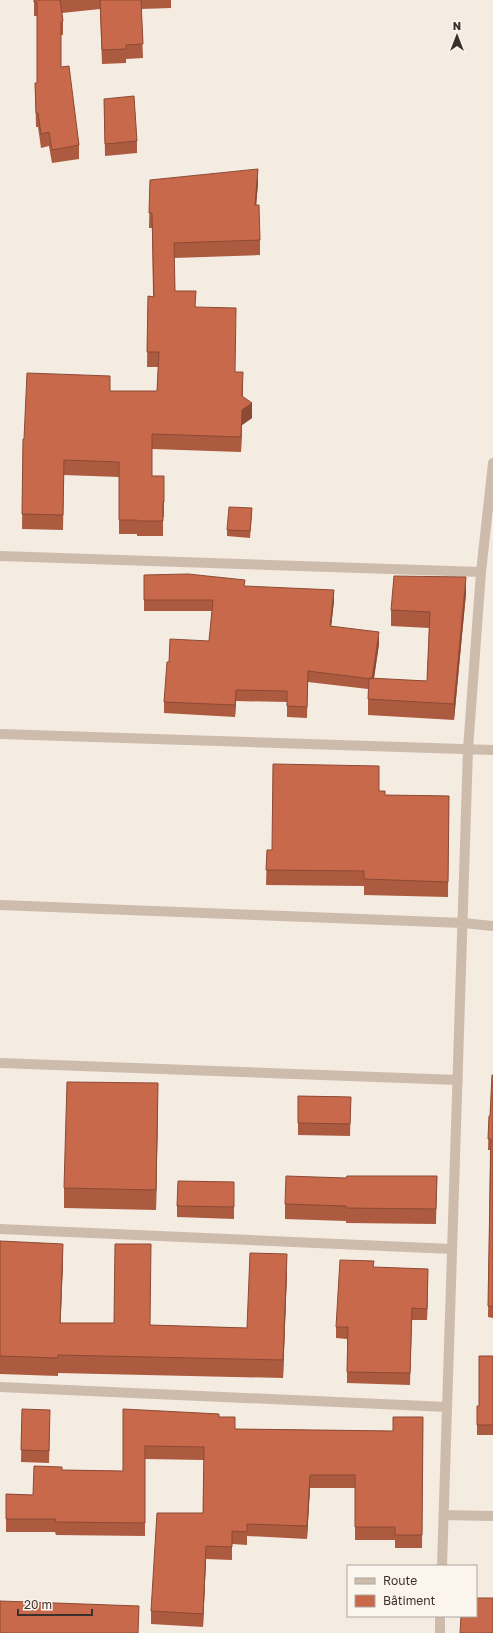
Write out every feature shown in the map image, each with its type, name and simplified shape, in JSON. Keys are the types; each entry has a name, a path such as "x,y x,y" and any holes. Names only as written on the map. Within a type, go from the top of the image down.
{"street":[{"path":"442,1565 468,749 481,572 493,463"},
{"path":"0,556 481,572"},
{"path":"0,734 493,750"},
{"path":"0,905 463,923 493,926"},
{"path":"0,1063 458,1080"},
{"path":"0,1229 452,1249"},
{"path":"0,1387 447,1407"},
{"path":"444,1514 493,1516"},
{"path":"440,1617 440,1633"}],"building":[{"path":"34,0 60,0 63,21 61,22 61,67 69,66 79,145 52,150 49,132 41,134 38,113 36,113 35,83 37,83 37,2 34,2"},
{"path":"100,0 141,0 143,44 126,45 126,49 102,50"},
{"path":"134,96 137,141 105,144 104,99"},
{"path":"258,169 255,205 259,205 260,240 174,243 175,291 196,291 195,307 236,308 235,372 243,372 242,396 252,403 242,410 241,437 152,434 152,476 164,476 163,521 119,520 119,462 64,460 63,515 22,514 23,439 27,373 110,376 110,391 157,391 159,352 147,352 148,296 154,297 152,213 149,213 150,180"},
{"path":"229,507 252,508 250,531 227,530"},
{"path":"188,574 245,580 244,586 334,590 330,626 379,632 372,679 308,671 307,707 287,706 287,691 236,690 235,705 164,702 170,639 209,641 213,600 144,600 144,575"},
{"path":"394,576 466,577 454,704 368,699 369,678 427,681 430,612 391,610"},
{"path":"273,764 379,766 379,791 385,791 385,795 449,796 448,882 364,879 364,871 266,870 267,850 272,850"},
{"path":"492,1075 493,1306 488,1306 491,1139 488,1139"},
{"path":"67,1082 158,1083 156,1190 64,1188"},
{"path":"298,1096 351,1097 350,1124 298,1123"},
{"path":"286,1176 346,1178 347,1176 437,1176 436,1209 346,1208 346,1206 285,1204"},
{"path":"178,1181 234,1182 234,1207 177,1206"},
{"path":"0,1241 63,1244 60,1323 114,1323 115,1244 151,1244 150,1325 247,1328 250,1253 287,1254 283,1360 58,1355 58,1358 0,1356"},
{"path":"340,1260 374,1261 373,1267 428,1269 427,1309 412,1308 410,1373 347,1372 348,1327 336,1327"},
{"path":"479,1356 493,1356 493,1425 477,1425 477,1406 479,1406"},
{"path":"22,1409 50,1410 49,1451 21,1450"},
{"path":"123,1409 219,1414 219,1417 235,1417 235,1429 393,1431 393,1417 423,1417 422,1535 395,1535 395,1527 355,1527 355,1475 310,1475 307,1526 247,1524 247,1532 232,1531 232,1547 206,1546 203,1614 151,1611 157,1513 203,1513 204,1447 145,1446 145,1523 56,1522 55,1519 6,1519 6,1494 33,1495 34,1466 62,1467 62,1470 123,1471"},
{"path":"477,1598 493,1598 493,1633 460,1633 461,1617 477,1617"},
{"path":"0,1601 139,1606 138,1633 0,1633"}]}
